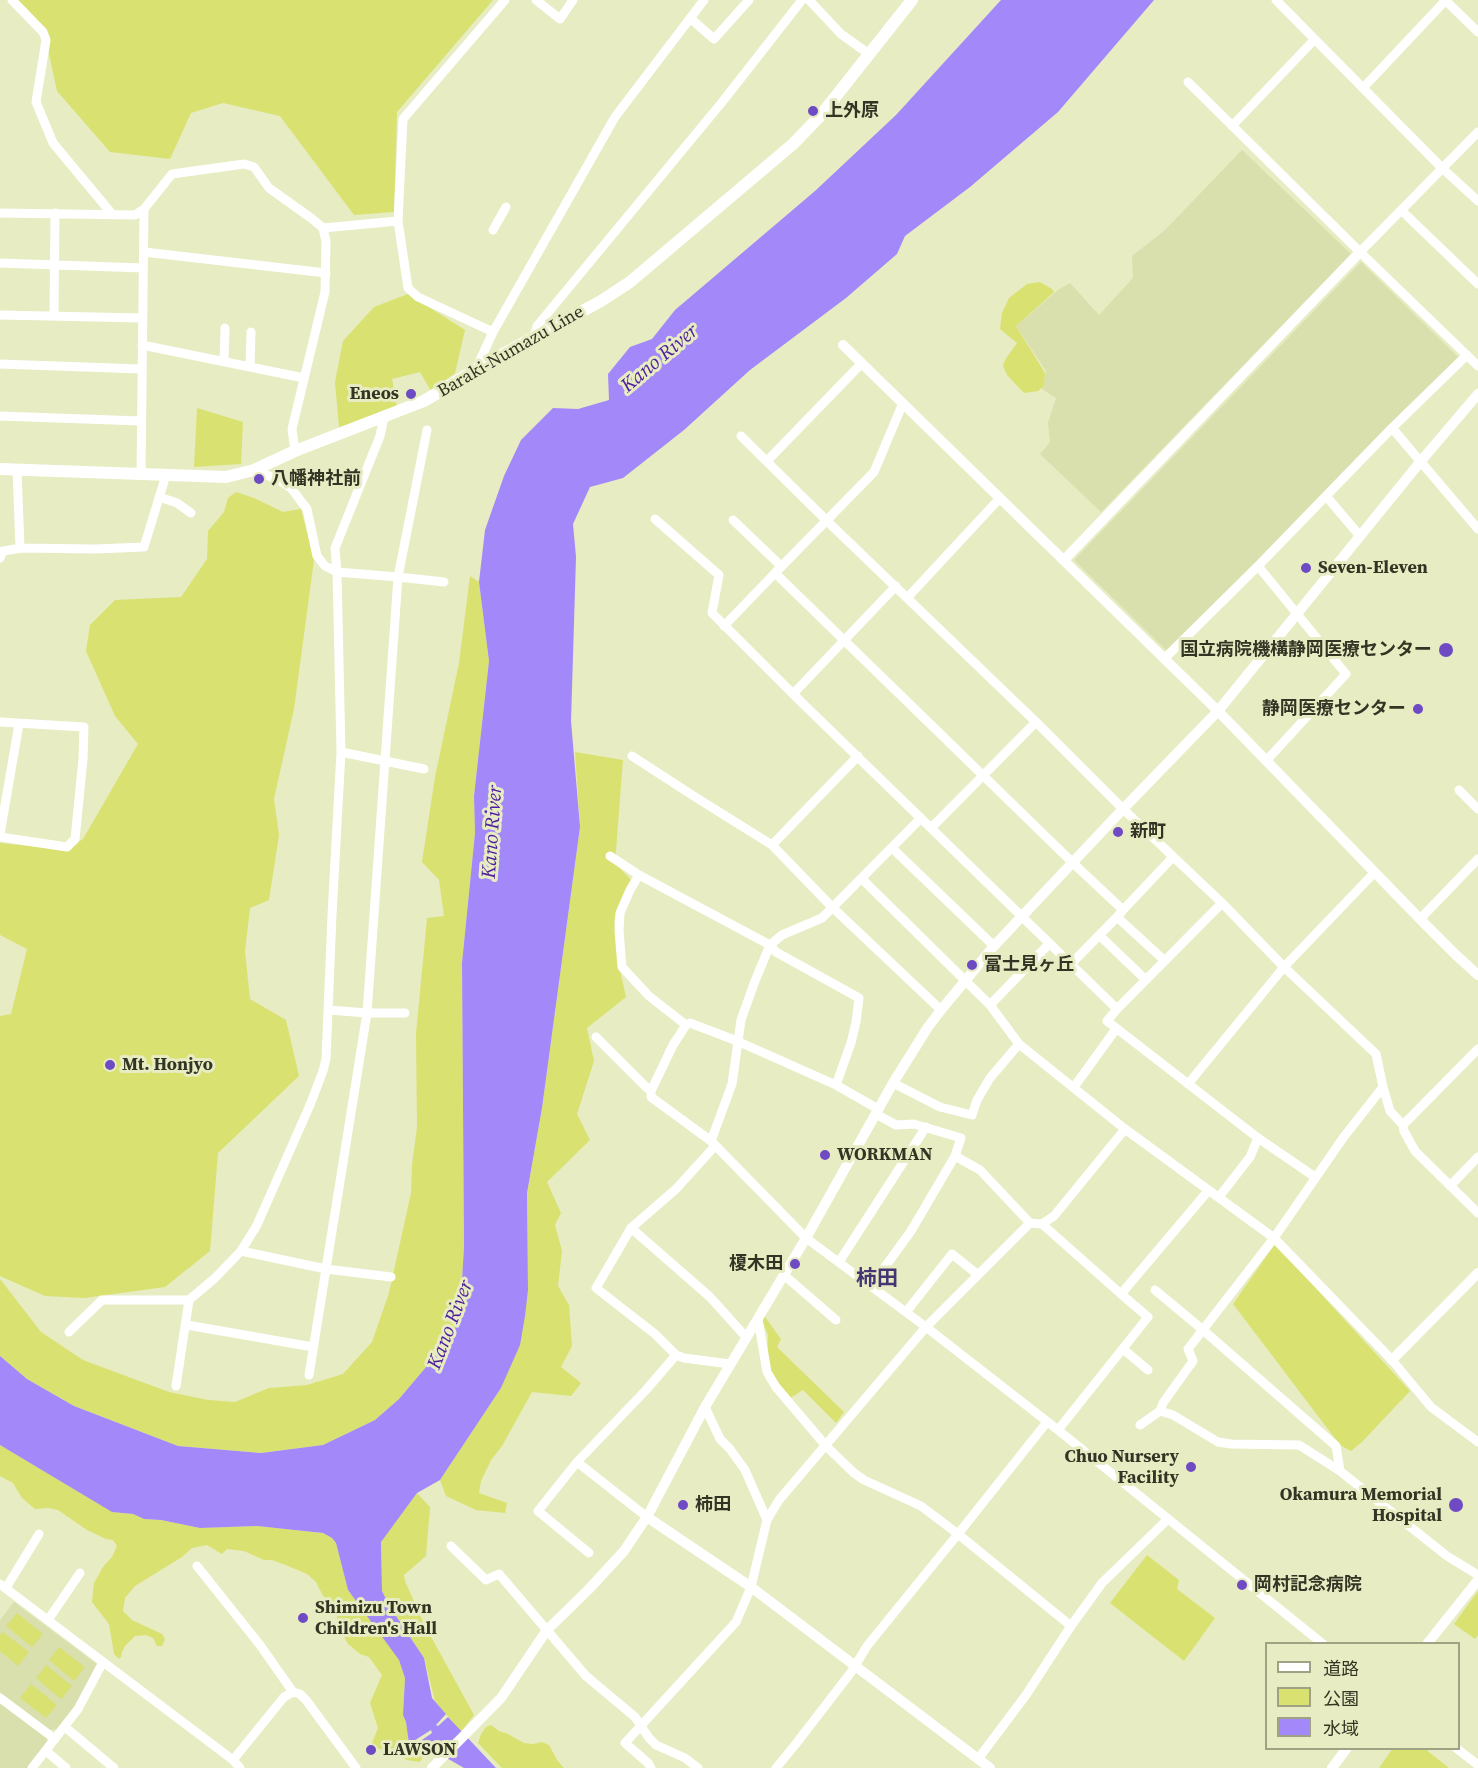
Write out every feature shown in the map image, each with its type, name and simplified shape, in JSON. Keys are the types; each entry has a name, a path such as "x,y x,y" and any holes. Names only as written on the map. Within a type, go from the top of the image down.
{"main road":[{"name":"Baraki-Numazu Line","path":"0,469 226,477 254,470 295,451 424,401 490,361 601,301 630,282 793,144 821,115 912,0"}],"street":[{"path":"12,0 43,32 46,40 36,102 53,143 112,214"},
{"path":"493,332 417,297 408,288 398,221 403,119 506,0"},
{"path":"536,0 560,19 573,0"},
{"path":"475,372 493,332 615,117 704,0"},
{"path":"690,18 714,39 749,0"},
{"path":"534,337 537,326 723,101 802,0"},
{"path":"809,0 842,34 869,54"},
{"path":"1276,0 1442,168 1478,201"},
{"path":"1363,88 1445,0 1478,32"},
{"path":"1232,126 1314,40"},
{"path":"1188,82 1478,366"},
{"path":"1064,560 1478,132"},
{"path":"0,213 135,215 144,208 172,174 244,164 254,167 269,188 323,228 326,241 325,292 292,429 295,451"},
{"path":"493,230 506,207"},
{"path":"141,475 144,208"},
{"path":"1401,210 1478,284"},
{"path":"54,316 55,213"},
{"path":"323,228 398,221"},
{"path":"144,252 326,273"},
{"path":"0,263 144,267"},
{"path":"0,315 142,318"},
{"path":"224,361 225,328"},
{"path":"250,366 251,333"},
{"path":"142,345 304,378"},
{"path":"843,345 1218,711 1455,956 1478,975"},
{"path":"1164,658 1467,355"},
{"path":"767,461 862,363"},
{"path":"0,364 141,369"},
{"path":"435,1765 501,1698 547,1630 624,1551 647,1517 705,1407 806,1238 893,1083 928,1027 994,946 1218,711 1478,394"},
{"path":"724,626 874,472 903,403"},
{"path":"0,416 141,421"},
{"path":"69,1332 102,1300 189,1300 215,1278 241,1251 257,1225 323,1071 326,1059 329,1010 341,752 335,548 380,436 384,417"},
{"path":"1392,428 1478,529"},
{"path":"309,1375 367,1013 398,577 427,430"},
{"path":"741,436 1222,903 1284,967 1376,1054 1390,1111 1403,1125 1415,1151 1478,1213"},
{"path":"17,470 20,548"},
{"path":"254,470 279,480 291,488 307,509 317,556 325,566 337,573 444,582"},
{"path":"0,558 3,551 20,548 144,547 166,475"},
{"path":"1326,496 1360,536"},
{"path":"159,497 177,503 191,513"},
{"path":"908,597 1000,498"},
{"path":"655,519 719,575 712,613 724,626 1117,1009"},
{"path":"733,520 845,641 1073,863 1165,961"},
{"path":"1258,566 1346,674 1266,761"},
{"path":"793,694 896,586"},
{"path":"0,722 84,727 75,839 67,847 0,835 19,724"},
{"path":"931,828 1036,722"},
{"path":"341,752 424,769"},
{"path":"632,756 772,845 832,907 941,1010"},
{"path":"772,845 858,756"},
{"path":"1459,790 1478,809"},
{"path":"730,1364 676,1355 655,1334 596,1288 631,1228 676,1189 713,1144 732,1084 741,1020 754,981 770,945 782,935 822,918 921,818"},
{"path":"892,848 994,946"},
{"path":"610,855 639,875 770,945 776,952 859,998 851,1043 837,1085"},
{"path":"1071,964 1173,857"},
{"path":"1420,919 1478,859"},
{"path":"1188,1084 1284,967 1374,873"},
{"path":"639,875 620,913 619,931 622,967 649,996 686,1024 690,1023 737,1041 837,1085 896,1125 914,1124 961,1138 955,1156 911,1231 871,1286"},
{"path":"862,879 990,1005 1019,1044 1125,1128 1274,1238 1392,1360 1431,1407 1478,1442"},
{"path":"1222,903 1107,1021 1258,1138 1315,1177"},
{"path":"1099,935 1146,980"},
{"path":"990,1005 1049,944"},
{"path":"329,1010 405,1013"},
{"path":"686,1024 673,1045 651,1091 651,1097 713,1144 806,1238 926,1327 1058,1430 1321,1642"},
{"path":"1074,1087 1116,1029"},
{"path":"596,1037 651,1091"},
{"path":"893,1083 940,1107 972,1115 977,1100 990,1078 1019,1044"},
{"path":"1403,1125 1478,1049"},
{"path":"1140,1425 1160,1411 1163,1403 1193,1361 1188,1349 1274,1238 1342,1138 1383,1088"},
{"path":"839,1262 926,1127"},
{"path":"1042,1224 1054,1216 1125,1128"},
{"path":"1219,1197 1250,1157 1258,1138"},
{"path":"955,1156 980,1170 1030,1223 1042,1224 1148,1317 1058,1430"},
{"path":"1450,1186 1478,1157"},
{"path":"1122,1294 1208,1191"},
{"path":"651,1768 625,1743 736,1622 751,1587 767,1520 779,1500 926,1327 1030,1223"},
{"path":"631,1228 710,1297 746,1337"},
{"path":"241,1251 326,1269 391,1277"},
{"path":"906,1312 952,1254 977,1275"},
{"path":"1392,1360 1478,1273"},
{"path":"784,1275 836,1320"},
{"path":"1155,1290 1336,1446 1340,1471"},
{"path":"176,1386 189,1300"},
{"path":"758,1319 767,1372 776,1387 826,1446 864,1480 921,1506 1071,1626"},
{"path":"187,1325 314,1347"},
{"path":"1123,1349 1148,1370"},
{"path":"589,1553 538,1511 577,1462 676,1355"},
{"path":"705,1407 720,1439 745,1470 767,1520"},
{"path":"1160,1411 1173,1415 1218,1442 1299,1445 1340,1471 1447,1556 1478,1575"},
{"path":"776,1768 852,1671 867,1646 1047,1422"},
{"path":"577,1462 647,1517 751,1587 990,1768"},
{"path":"978,1759 1026,1695 1102,1583 1168,1519"},
{"path":"39,1534 3,1586 233,1760 240,1768"},
{"path":"451,1546 486,1580 499,1574 586,1676 636,1717 649,1738 698,1768"},
{"path":"197,1566 260,1645 292,1692 300,1694 306,1700 356,1768"},
{"path":"48,1620 80,1573"},
{"path":"1430,1642 1478,1580"},
{"path":"32,1768 78,1709 103,1662"},
{"path":"233,1760 284,1697 292,1692"},
{"path":"0,1698 55,1739"},
{"path":"65,1727 114,1768"},
{"path":"1332,1768 1346,1750"},
{"path":"1457,1750 1478,1765"},
{"path":"46,1751 66,1768"}],"shaded area":[{"path":"1242,150 1351,254 1101,512 1040,454 1050,442 1048,423 1056,398 1042,389 1046,371 1016,326 1058,290 1070,283 1099,315 1133,278 1132,256 1164,231"},
{"path":"1361,262 1458,357 1168,652 1074,560"},
{"path":"14,1602 98,1665 79,1701 59,1729 50,1730 0,1692 0,1620"},
{"path":"0,1702 47,1738 47,1745 29,1768 0,1768"}],"green space":[{"path":"13,0 493,0 397,112 394,212 354,215 280,116 223,103 191,113 170,159 110,152 57,91 46,40"},
{"path":"1040,282 1054,292 1016,326 1045,373 1044,386 1038,391 1024,393 1007,375 1003,366 1017,343 1000,329 1002,313 1009,298 1027,284"},
{"path":"408,294 465,330 455,373 431,391 420,372 392,379 397,406 368,419 339,427 335,382 343,341 374,307"},
{"path":"197,408 243,422 241,464 194,467"},
{"path":"236,492 283,512 301,509 314,560 294,709 274,799 279,835 269,900 250,908 245,951 250,999 286,1020 299,1076 218,1153 210,1251 165,1287 84,1298 45,1296 0,1276 0,1016 11,1014 27,949 0,935 0,843 66,850 83,839 138,744 115,716 86,651 90,625 115,600 181,597 207,559 208,531 224,512 228,498"},
{"path":"470,576 479,582 489,661 474,796 475,833 462,963 464,1247 461,1296 454,1334 399,1399 375,1420 323,1445 261,1453 178,1446 74,1406 27,1379 0,1356 0,1279 41,1332 83,1360 169,1392 208,1400 235,1402 269,1388 307,1385 343,1374 372,1342 389,1293 411,1193 417,1127 416,1034 427,918 444,916 439,880 422,862 435,777 459,663"},
{"path":"575,752 623,760 615,863 632,881 618,907 614,921 619,966 626,997 587,1028 594,1061 577,1114 590,1140 547,1182 561,1213 555,1225 562,1251 558,1286 569,1305 572,1346 561,1367 581,1383 571,1396 532,1392 481,1481 479,1493 507,1503 505,1513 476,1510 446,1496 440,1480 501,1388 528,1290 527,1193 542,1108 580,827"},
{"path":"1275,1244 1410,1391 1351,1451 1340,1445 1233,1304"},
{"path":"760,1310 781,1339 777,1347 844,1412 836,1423 803,1390 789,1399 777,1384 767,1363 768,1335"},
{"path":"0,1445 113,1512 200,1528 257,1526 323,1533 332,1538 336,1543 348,1590 399,1659 405,1678 403,1715 409,1744 414,1752 423,1757 420,1762 407,1760 395,1752 379,1749 372,1743 378,1728 370,1703 382,1675 369,1657 360,1654 348,1644 337,1624 337,1610 323,1596 316,1582 307,1574 272,1560 264,1560 244,1551 227,1549 222,1554 207,1545 192,1548 182,1557 135,1586 125,1598 123,1611 132,1620 162,1634 165,1639 162,1646 157,1646 153,1638 146,1635 135,1636 125,1646 119,1659 114,1654 109,1624 92,1602 94,1583 117,1546 113,1540 87,1530 58,1510 35,1509 22,1498 13,1483 0,1476"},
{"path":"417,1493 430,1507 426,1556 404,1575 405,1581 424,1624 474,1715 461,1732 435,1701 424,1658 382,1591 381,1541"},
{"path":"1147,1555 1179,1580 1177,1589 1215,1618 1184,1661 1110,1603"},
{"path":"1478,1591 1478,1635 1475,1639 1454,1624"},
{"path":"17,1613 43,1634 32,1647 6,1626"},
{"path":"3,1632 29,1652 18,1666 0,1651 0,1635"},
{"path":"59,1647 85,1667 74,1681 49,1660"},
{"path":"46,1665 72,1686 61,1699 36,1678"},
{"path":"31,1684 57,1705 46,1718 20,1698"},
{"path":"491,1725 524,1743 542,1742 549,1745 564,1768 502,1768 478,1743 486,1727"},
{"path":"1392,1750 1426,1750 1449,1768 1379,1768"}],"water":[{"name":"Kano River","path":"1001,0 1154,0 1058,112 970,187 905,236 897,254 846,298 750,370 684,430 623,478 590,487 573,524 576,557 571,721 580,827 542,1108 527,1193 528,1290 520,1345 501,1388 440,1480 417,1493 381,1542 382,1591 424,1658 432,1698 446,1714 436,1725 438,1726 448,1717 496,1768 464,1768 419,1742 432,1733 431,1730 409,1744 403,1715 405,1678 399,1660 348,1590 336,1543 332,1538 323,1533 257,1526 200,1528 112,1512 0,1445 0,1356 27,1379 74,1406 178,1446 261,1453 323,1445 375,1420 399,1399 454,1334 461,1296 464,1247 462,963 475,833 474,796 489,661 479,582 485,530 504,476 521,440 553,408 578,409 609,400 608,374 630,347 652,339 675,310 815,191 896,115"}],"place":[{"name":"上外原","path":"813,111"},
{"name":"Eneos","path":"411,394"},
{"name":"八幡神社前","path":"259,479"},
{"name":"Seven-Eleven","path":"1306,568"},
{"name":"国立病院機構静岡医療センター","path":"1446,650"},
{"name":"静岡医療センター","path":"1418,709"},
{"name":"新町","path":"1118,832"},
{"name":"富士見ヶ丘","path":"972,965"},
{"name":"Mt. Honjyo","path":"110,1065"},
{"name":"WORKMAN","path":"825,1155"},
{"name":"榎木田","path":"795,1264"},
{"name":"Chuo Nursery Facility","path":"1191,1467"},
{"name":"柿田","path":"683,1505"},
{"name":"Okamura Memorial Hospital","path":"1456,1505"},
{"name":"岡村記念病院","path":"1242,1585"},
{"name":"Shimizu Town Children's Hall","path":"303,1618"},
{"name":"LAWSON","path":"371,1750"}],"district":[{"name":"柿田","path":"877,1280"}]}
